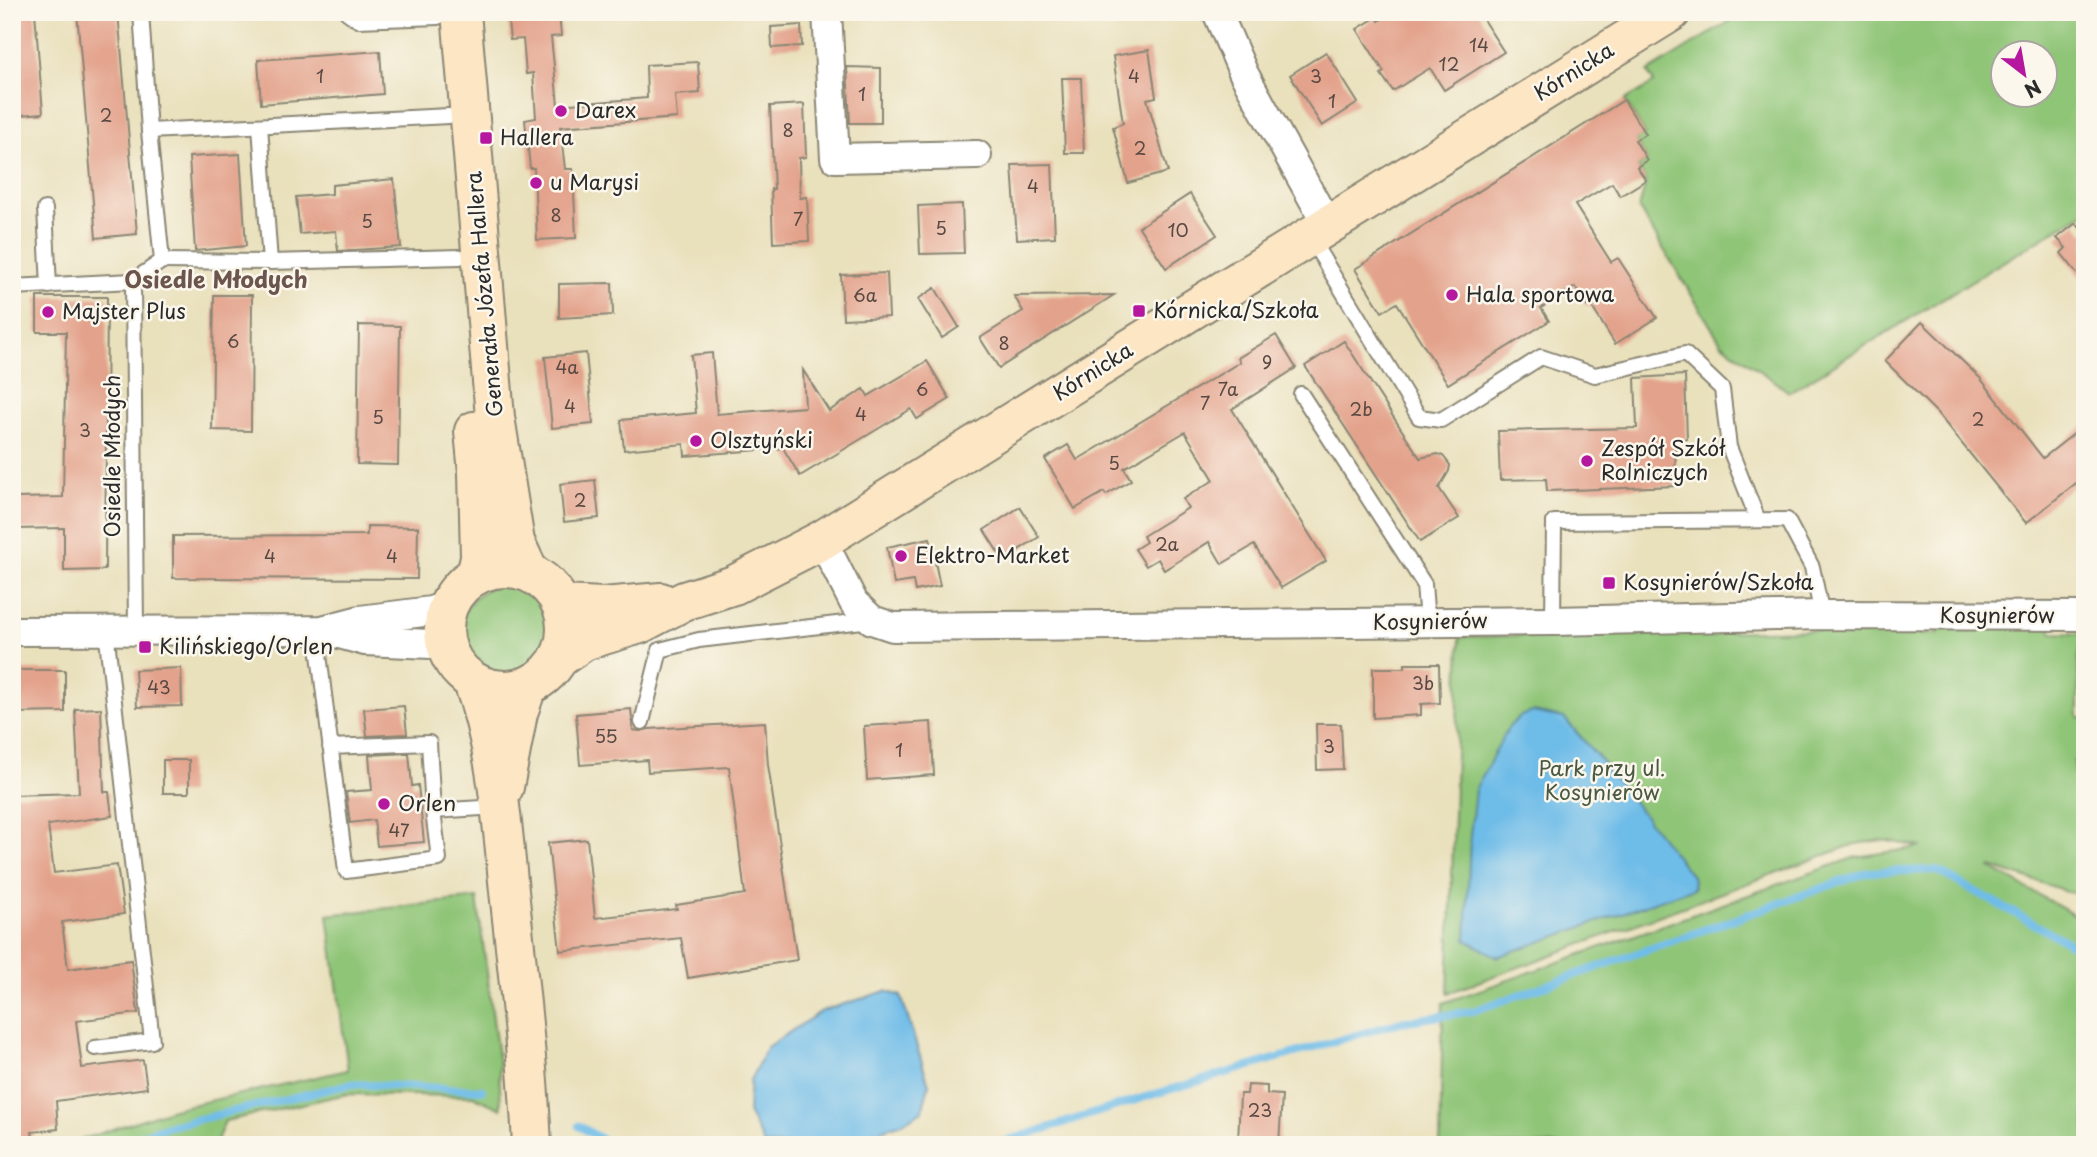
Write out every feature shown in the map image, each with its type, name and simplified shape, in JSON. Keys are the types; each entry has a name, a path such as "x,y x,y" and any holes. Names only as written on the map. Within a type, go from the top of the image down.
{"street":[{"path":"827,12 835,158 977,155"},
{"path":"1217,12 1319,232"},
{"name":"Kórnicka","path":"559,658 584,641 640,624 684,601 734,585 822,540 1671,12"},
{"name":"Generała Józefa Hallera","path":"445,14 449,116 478,473 480,558 476,575"},
{"name":"Generała Józefa Hallera","path":"445,14 495,417 515,542 529,572"},
{"path":"822,540 854,603 872,620"},
{"path":"473,682 496,690 512,690 527,687 551,670 559,658 567,632 566,618 562,604 543,580 516,568 502,568 476,575 455,593 448,605 443,627 447,649 455,664 473,682 480,701 500,807 528,1065 532,1145"},
{"name":"Kórnicka","path":"562,604 603,607 684,601"},
{"path":"319,630 360,620 431,611 448,605"},
{"name":"Kosynierów","path":"872,620 893,627 929,628 1822,615 2085,616"},
{"path":"12,631 319,630 365,641 431,644 447,649"},
{"path":"500,807 518,713 527,687"}],"lane":[{"path":"141,12 162,261"},
{"path":"347,12 358,20 445,14"},
{"path":"149,131 449,116"},
{"path":"260,126 270,262"},
{"path":"45,209 49,286"},
{"path":"1319,232 1419,417 1441,420 1541,357 1595,375 1685,354 1722,389 1729,447 1758,520"},
{"path":"12,287 133,281 162,261 270,262 460,257"},
{"name":"Osiedle Młodych","path":"133,281 136,630"},
{"path":"1301,394 1424,584 1427,622"},
{"path":"1553,621 1554,522 1787,520 1812,567 1822,615"},
{"path":"642,722 660,650 699,640 872,620"},
{"path":"319,630 330,747 346,871 439,859 429,743 330,747"},
{"path":"95,1048 152,1041 106,631"},
{"path":"433,811 500,807"}],"green space":[{"path":"1745,12 2085,12 2085,212 1789,392 1721,343 1639,209 1646,181 1638,167 1647,160 1635,140 1645,134 1625,100 1654,83 1648,72"},
{"path":"506,585 523,589 538,598 547,613 551,630 547,647 538,662 523,671 506,675 489,671 474,662 465,647 461,630 465,613 474,598 489,589"},
{"name":"Park przy ul. Kosynierów","path":"2051,626 2052,633 2085,634 2085,648 2079,648 2078,656 2078,717 2085,718 2085,758 2074,761 2076,778 2085,777 2085,791 2078,792 2080,806 2085,806 2085,1145 1440,1145 1443,1003 1856,857 1922,847 1882,840 1855,844 1448,993 1460,637 1919,628 1921,635 1939,633 1940,627","holes":["1992,867 2079,895 2083,920 1991,868"]},
{"path":"477,898 499,1064 501,1109 473,1096 347,1094 225,1121 215,1145 65,1145 173,1109 348,1070 328,915"}],"water":[{"path":"1533,712 1564,718 1600,759 1692,876 1694,888 1497,957 1466,940 1470,836 1475,790 1508,728 1520,716"},
{"path":"886,991 901,996 929,1085 922,1111 902,1123 836,1145 764,1145 748,1112 750,1080 767,1047 822,1011"}],"building":[{"path":"12,12 35,12 43,113 12,116 12,88 15,88"},
{"path":"77,12 118,12 137,234 96,238"},
{"path":"507,12 559,12 561,36 551,37 558,105 647,98 646,65 698,62 700,93 675,95 677,118 560,127 565,169 573,169 576,238 537,240 534,168 530,168 525,120 536,118 533,73 526,74 523,39 510,40"},
{"path":"1392,12 1478,12 1504,52 1444,90 1430,68 1393,91 1357,29 1377,17 1379,21"},
{"path":"801,25 802,46 772,48 771,27"},
{"path":"1149,50 1156,97 1147,99 1168,172 1128,183 1113,127 1123,123 1113,56"},
{"path":"380,51 383,94 261,104 258,60"},
{"path":"1326,52 1358,103 1322,126 1290,75"},
{"path":"847,67 881,68 881,123 850,123"},
{"path":"1062,78 1081,78 1084,153 1065,153"},
{"path":"1624,100 1645,134 1635,140 1647,160 1637,167 1646,180 1620,196 1612,183 1575,205 1611,262 1618,258 1657,318 1615,344 1590,304 1587,306 1575,287 1541,308 1549,321 1448,384 1397,303 1382,312 1355,269"},
{"path":"804,104 806,157 799,158 800,198 807,197 809,241 773,243 771,189 774,189 770,106"},
{"path":"240,154 246,246 195,251 189,157"},
{"path":"1052,164 1055,237 1017,239 1012,165"},
{"path":"394,179 401,247 338,251 336,231 300,234 296,197 332,194 332,185"},
{"path":"1190,194 1217,235 1166,268 1139,227"},
{"path":"962,204 964,253 920,254 918,206"},
{"path":"2076,223 2085,234 2085,283 2061,253 2066,248 2057,238"},
{"path":"887,273 889,317 843,319 841,275"},
{"path":"612,283 613,315 559,318 559,284"},
{"path":"935,288 959,327 942,338 918,299"},
{"path":"214,295 252,295 251,431 212,430"},
{"path":"1114,295 999,368 980,338 1023,311 1014,296"},
{"path":"37,297 107,297 105,570 64,571 64,528 16,529 16,498 63,497 66,332 37,332"},
{"path":"1922,322 1980,378 2043,458 2085,425 2085,476 2026,523 1938,414 1885,361"},
{"path":"359,325 400,326 398,465 357,464"},
{"path":"1276,335 1296,368 1232,409 1326,561 1281,588 1254,545 1222,564 1209,542 1164,570 1158,559 1146,566 1135,549 1146,542 1143,536 1188,508 1183,499 1214,480 1185,432 1124,468 1131,480 1075,509 1045,459 1068,445 1077,460 1240,362 1238,358"},
{"path":"1344,341 1420,458 1438,454 1450,465 1439,488 1459,518 1420,542 1305,366"},
{"path":"586,353 593,424 552,428 545,357"},
{"path":"712,353 717,414 805,407 803,370 829,411 864,389 868,396 927,361 950,399 917,419 911,409 800,476 783,448 685,456 684,444 624,450 621,420 696,413 691,355"},
{"name":"Zespół Szkół Rolniczych","path":"1685,375 1687,439 1675,439 1676,486 1547,491 1546,479 1500,480 1498,431 1637,428 1635,378"},
{"path":"595,480 599,518 564,522 560,484"},
{"path":"1020,507 1039,537 1003,560 984,530"},
{"path":"367,526 418,527 417,579 173,578 173,536 367,535"},
{"path":"930,538 940,586 915,591 913,581 894,584 887,547"},
{"path":"1405,664 1439,664 1440,703 1421,704 1421,715 1373,718 1373,668 1405,668"},
{"path":"181,668 182,706 137,707 135,670"},
{"path":"12,670 65,670 65,712 12,713"},
{"path":"404,706 407,734 367,736 364,709"},
{"path":"101,708 104,792 109,792 112,816 48,825 54,873 117,865 124,914 62,922 68,969 131,960 138,1013 76,1021 82,1068 143,1060 147,1088 56,1101 58,1129 32,1132 34,1145 12,1145 12,795 79,793 75,709"},
{"path":"631,709 633,730 640,731 765,722 768,765 797,960 688,978 681,938 560,951 548,843 587,839 595,918 677,909 676,905 745,894 729,767 648,772 647,760 580,765 576,714"},
{"path":"931,722 934,775 867,780 864,726"},
{"path":"1316,724 1341,724 1343,769 1317,770"},
{"path":"409,753 412,786 418,785 424,842 377,846 374,820 350,823 346,792 372,790 369,755"},
{"path":"163,760 189,760 189,793 163,793"},
{"path":"1248,1085 1267,1086 1267,1094 1282,1095 1279,1145 1238,1145 1240,1094 1247,1094"}],"waterway":[{"path":"994,1145 1155,1094 1401,1022 1473,1011 1868,872 1936,870 2085,952"},
{"path":"114,1145 165,1127 351,1084 482,1090"},
{"path":"579,1126 611,1145"}],"place":[{"name":"Darex","path":"561,111"},
{"name":"Hallera","path":"486,138"},
{"name":"u Marysi","path":"536,183"},
{"name":"Hala sportowa","path":"1452,295"},
{"name":"Kórnicka/Szkoła","path":"1139,311"},
{"name":"Majster Plus","path":"48,312"},
{"name":"Olsztyński","path":"696,441"},
{"name":"Zespół Szkół Rolniczych","path":"1587,461"},
{"name":"Elektro-Market","path":"901,556"},
{"name":"Kosynierów/Szkoła","path":"1609,583"},
{"name":"Kilińskiego/Orlen","path":"145,647"},
{"name":"Orlen","path":"384,804"}],"district":[{"name":"Osiedle Młodych","path":"216,280"}]}
